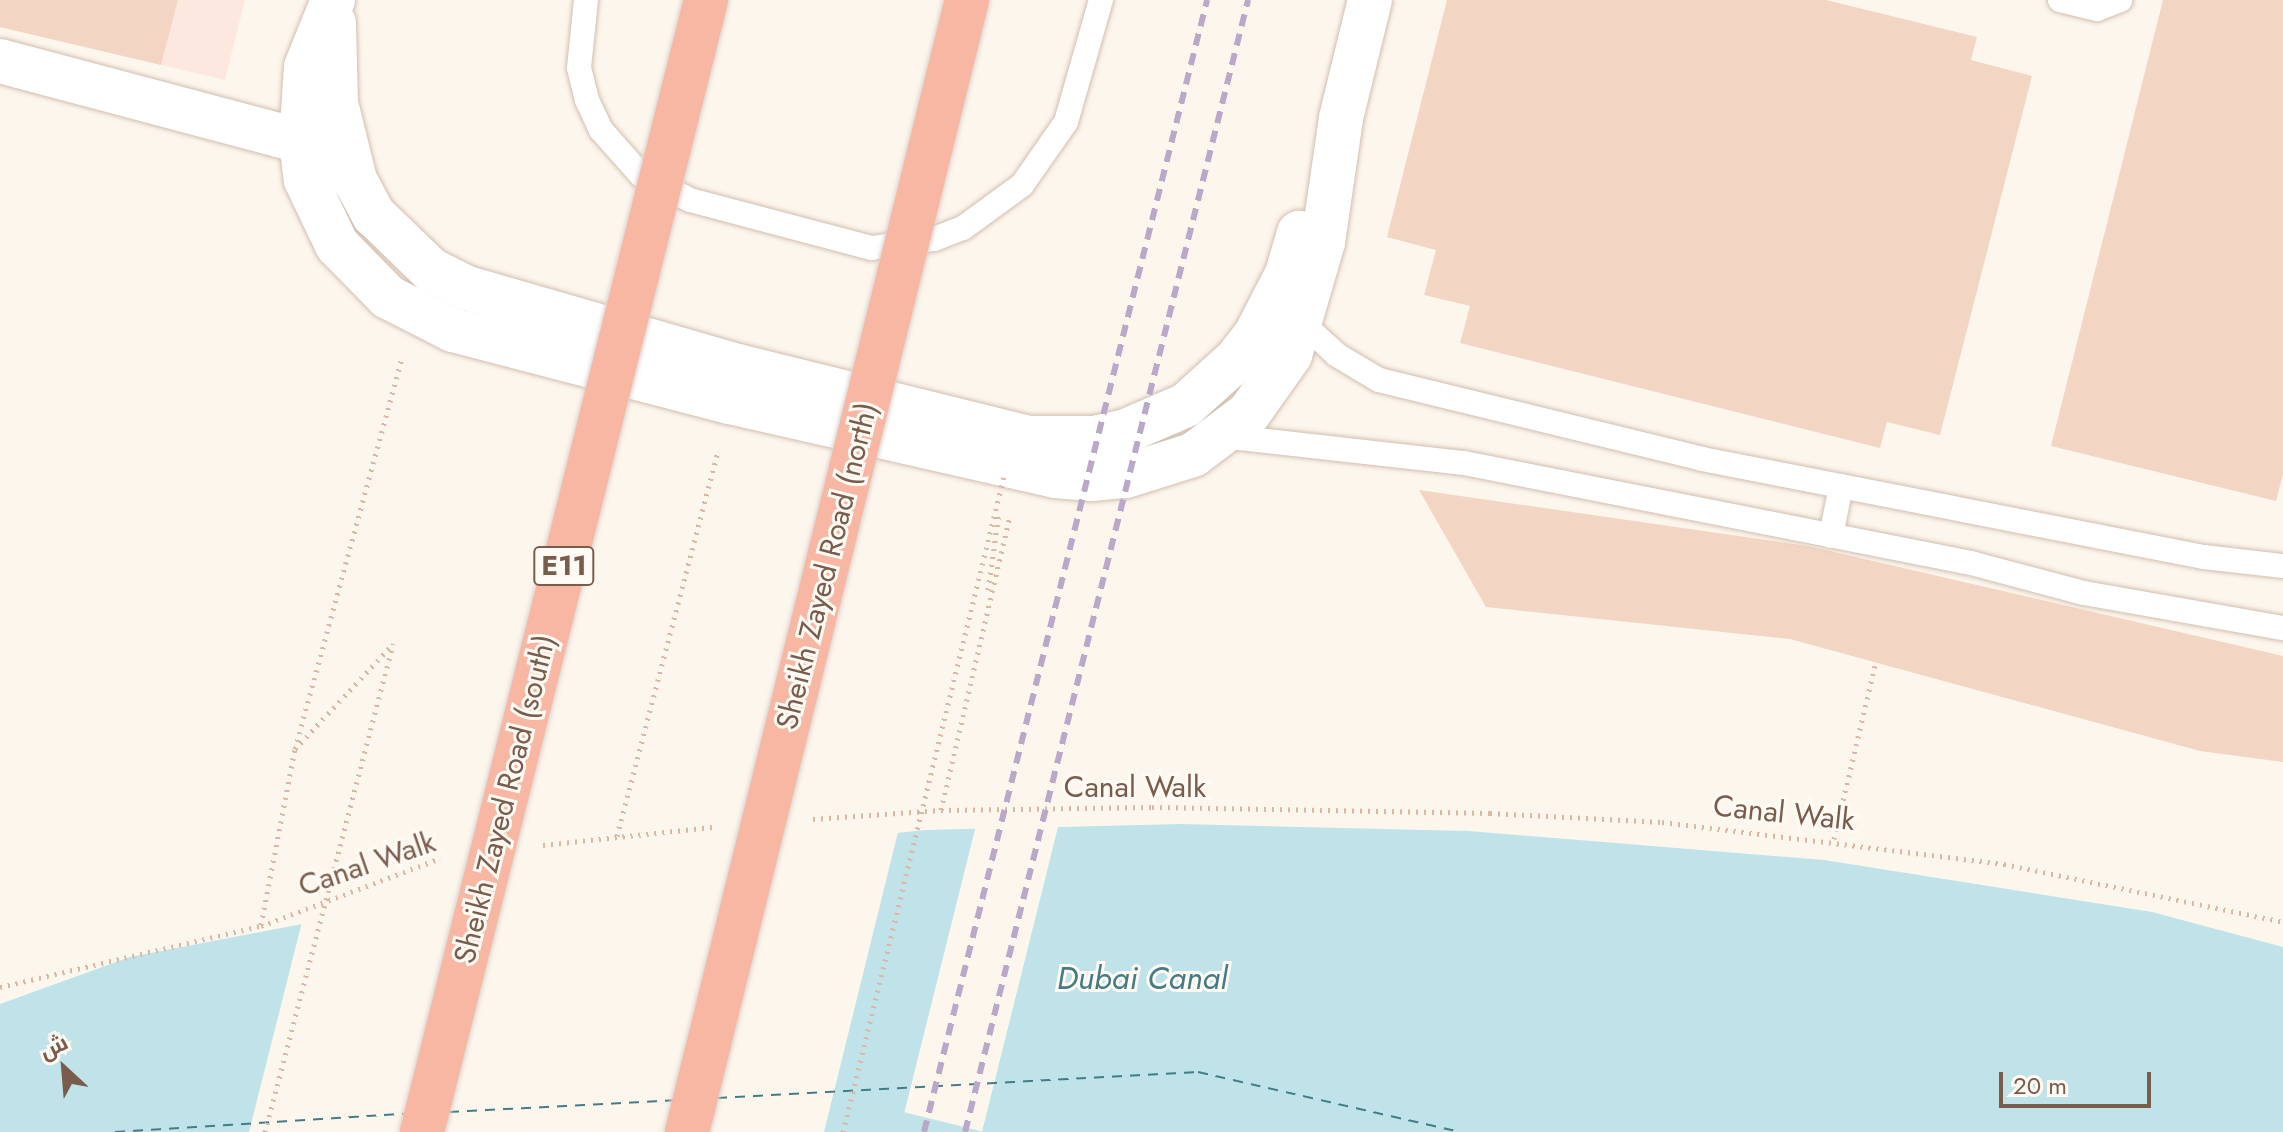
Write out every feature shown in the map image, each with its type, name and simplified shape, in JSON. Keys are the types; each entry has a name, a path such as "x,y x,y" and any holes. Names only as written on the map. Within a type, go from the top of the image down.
{"highway":[{"name":"Sheikh Zayed Road (south)","path":"422,1132 706,0"},
{"name":"Sheikh Zayed Road (north)","path":"687,1132 967,0"}],"street":[{"path":"334,0 306,67 301,141 306,180 319,214 337,245 388,297 453,330 730,402 1013,472 1091,479 1126,476 1193,455 1222,436 1271,385 1302,323 1332,201 1341,118 1370,0"},
{"path":"334,0 336,103 355,180"},
{"path":"0,61 301,141 335,161 355,180 400,245 467,288 738,366 1028,438 1072,440 1126,431 1157,420 1186,405 1236,360 1256,334 1287,274 1308,200 1341,118"}],"lane":[{"path":"586,0 579,68 587,100 601,130 641,175 690,200 872,248 934,239 963,228 1022,185 1066,122 1101,0"},
{"path":"2060,0 2097,9 2120,0"},
{"path":"1302,323 1337,355 1379,380 1702,459 2204,557 2283,566"},
{"path":"1222,436 1464,463 1971,563 2084,593 2283,628"},
{"path":"1831,536 1841,486"}],"path":[{"path":"261,926 295,749 403,352"},
{"path":"617,836 730,402"},
{"path":"941,810 984,620 1013,472"},
{"path":"984,620 1013,472"},
{"path":"843,1132 1013,472"},
{"path":"265,1132 393,644 295,749"},
{"path":"1834,839 1876,661"},
{"name":"Canal Walk","path":"802,820 941,810 1152,807 1490,813 1834,839 2019,867 2283,922"},
{"path":"527,847 725,826"},
{"name":"Canal Walk","path":"0,987 192,938 261,926 452,857"}],"shaded area":[{"path":"0,0 245,0 225,80 0,27"}],"water":[{"name":"Dubai Canal","path":"1183,824 1468,831 1824,860 2152,912 2283,947 2283,1132 0,1132 0,1004 130,957 625,862 925,830"}],"pier":[{"path":"981,804 1059,823 982,1132 904,1112"},
{"path":"899,828 824,1132 249,1132 303,918 625,858"}],"building":[{"path":"0,0 178,0 161,65 0,27"},
{"path":"1447,0 1826,0 1977,37 1971,60 2032,76 1940,435 1887,422 1880,448 1460,343 1470,306 1424,295 1436,250 1387,237"},
{"path":"2163,0 2283,0 2283,474 2276,501 2051,446"},
{"path":"1419,490 1808,546 2283,656 2283,762 2200,751 1790,639 1486,607"}],"ferry route":[{"path":"717,1098 1198,1072 1460,1132"},
{"path":"449,1112 675,1100"},
{"path":"115,1132 403,1114"}],"railway":[{"path":"924,1132 1207,0"},
{"path":"965,1132 1248,0"}]}
